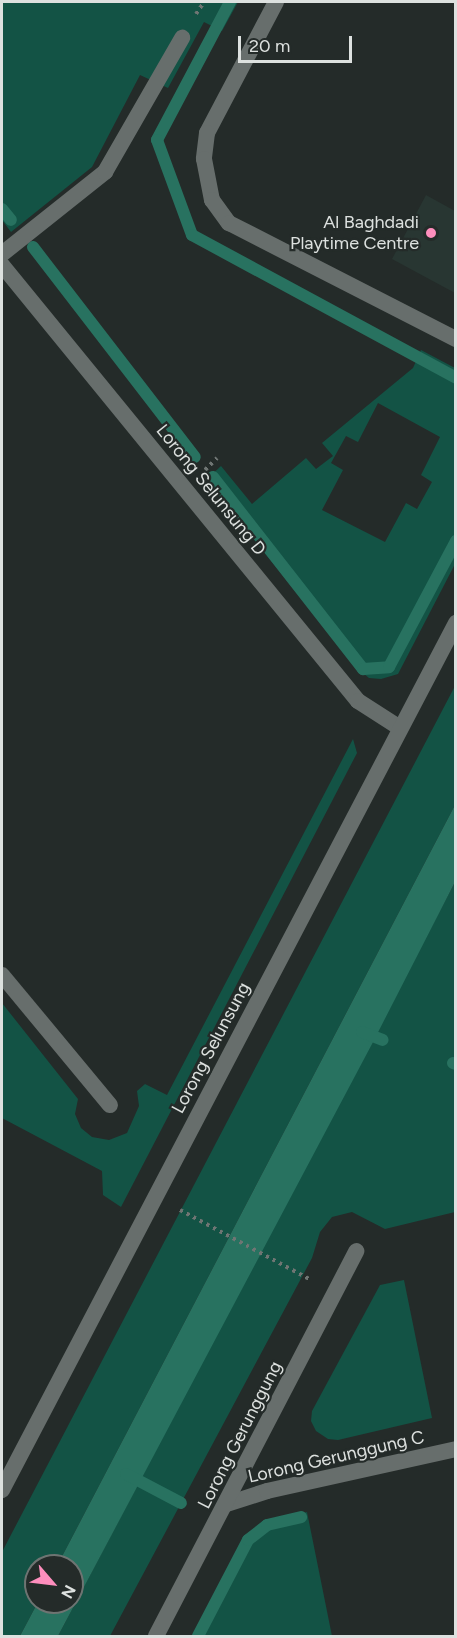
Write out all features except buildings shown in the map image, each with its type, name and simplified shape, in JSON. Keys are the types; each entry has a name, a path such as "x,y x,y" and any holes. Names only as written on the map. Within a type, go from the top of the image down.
{"street":[{"path":"276,2 207,133 204,159 212,200 229,223 456,339"},
{"path":"2,254 105,172 182,38"},
{"name":"Lorong Selunsung D","path":"2,265 358,700 400,728"},
{"name":"Lorong Selunsung","path":"2,1490 456,623"},
{"path":"2,975 110,1105"},
{"name":"Lorong Gerunggung","path":"156,1636 227,1504 356,1251"},
{"name":"Lorong Gerunggung C","path":"227,1504 267,1491 456,1449"}],"path":[{"path":"177,1209 309,1279"}],"shaded area":[{"path":"2,2 238,2 222,31 204,22 168,88 140,75 92,167 11,232 2,220"},
{"name":"Al Baghdadi Playtime Centre","path":"426,195 455,211 455,293 392,259"},
{"path":"421,350 455,368 455,564 398,674 381,679 369,678 358,669 206,480 221,466 252,504 306,458 316,469 333,456 322,443 413,368","holes":["378,403 440,437 421,475 432,482 417,509 406,503 385,542 322,510 343,470 331,463 346,436 358,442"]},
{"path":"455,686 455,805 63,1554 24,1554 24,1614 32,1614 20,1636 2,1636 2,1552"},
{"path":"353,739 357,753 121,1207 103,1195 102,1171 2,1118 2,1003 78,1099 75,1114 81,1128 92,1137 109,1140 127,1133 139,1106 137,1091 145,1084 167,1095"},
{"path":"455,805 455,882 372,1044 84,1587 84,1554 63,1554"},
{"path":"455,882 455,1212 385,1229 352,1212 332,1217 320,1232 312,1258 110,1636 58,1636 70,1614 84,1614 84,1587"},
{"path":"404,1280 432,1418 338,1440 328,1439 316,1431 311,1421 312,1411 380,1285"},
{"path":"307,1512 332,1636 195,1636 247,1537 270,1522"},
{"path":"32,1614 70,1614 58,1636 20,1636"}],"waterway":[{"path":"230,2 157,140 192,235 456,378"},
{"path":"2,209 11,220"},
{"path":"33,247 195,457"},
{"path":"213,477 363,669 389,667 456,541"},
{"path":"362,1032 383,1040"},
{"path":"126,1474 181,1503"},
{"path":"198,1636 248,1540 267,1525 301,1517"}],"place":[{"name":"Al Baghdadi Playtime Centre","path":"431,233"}]}
